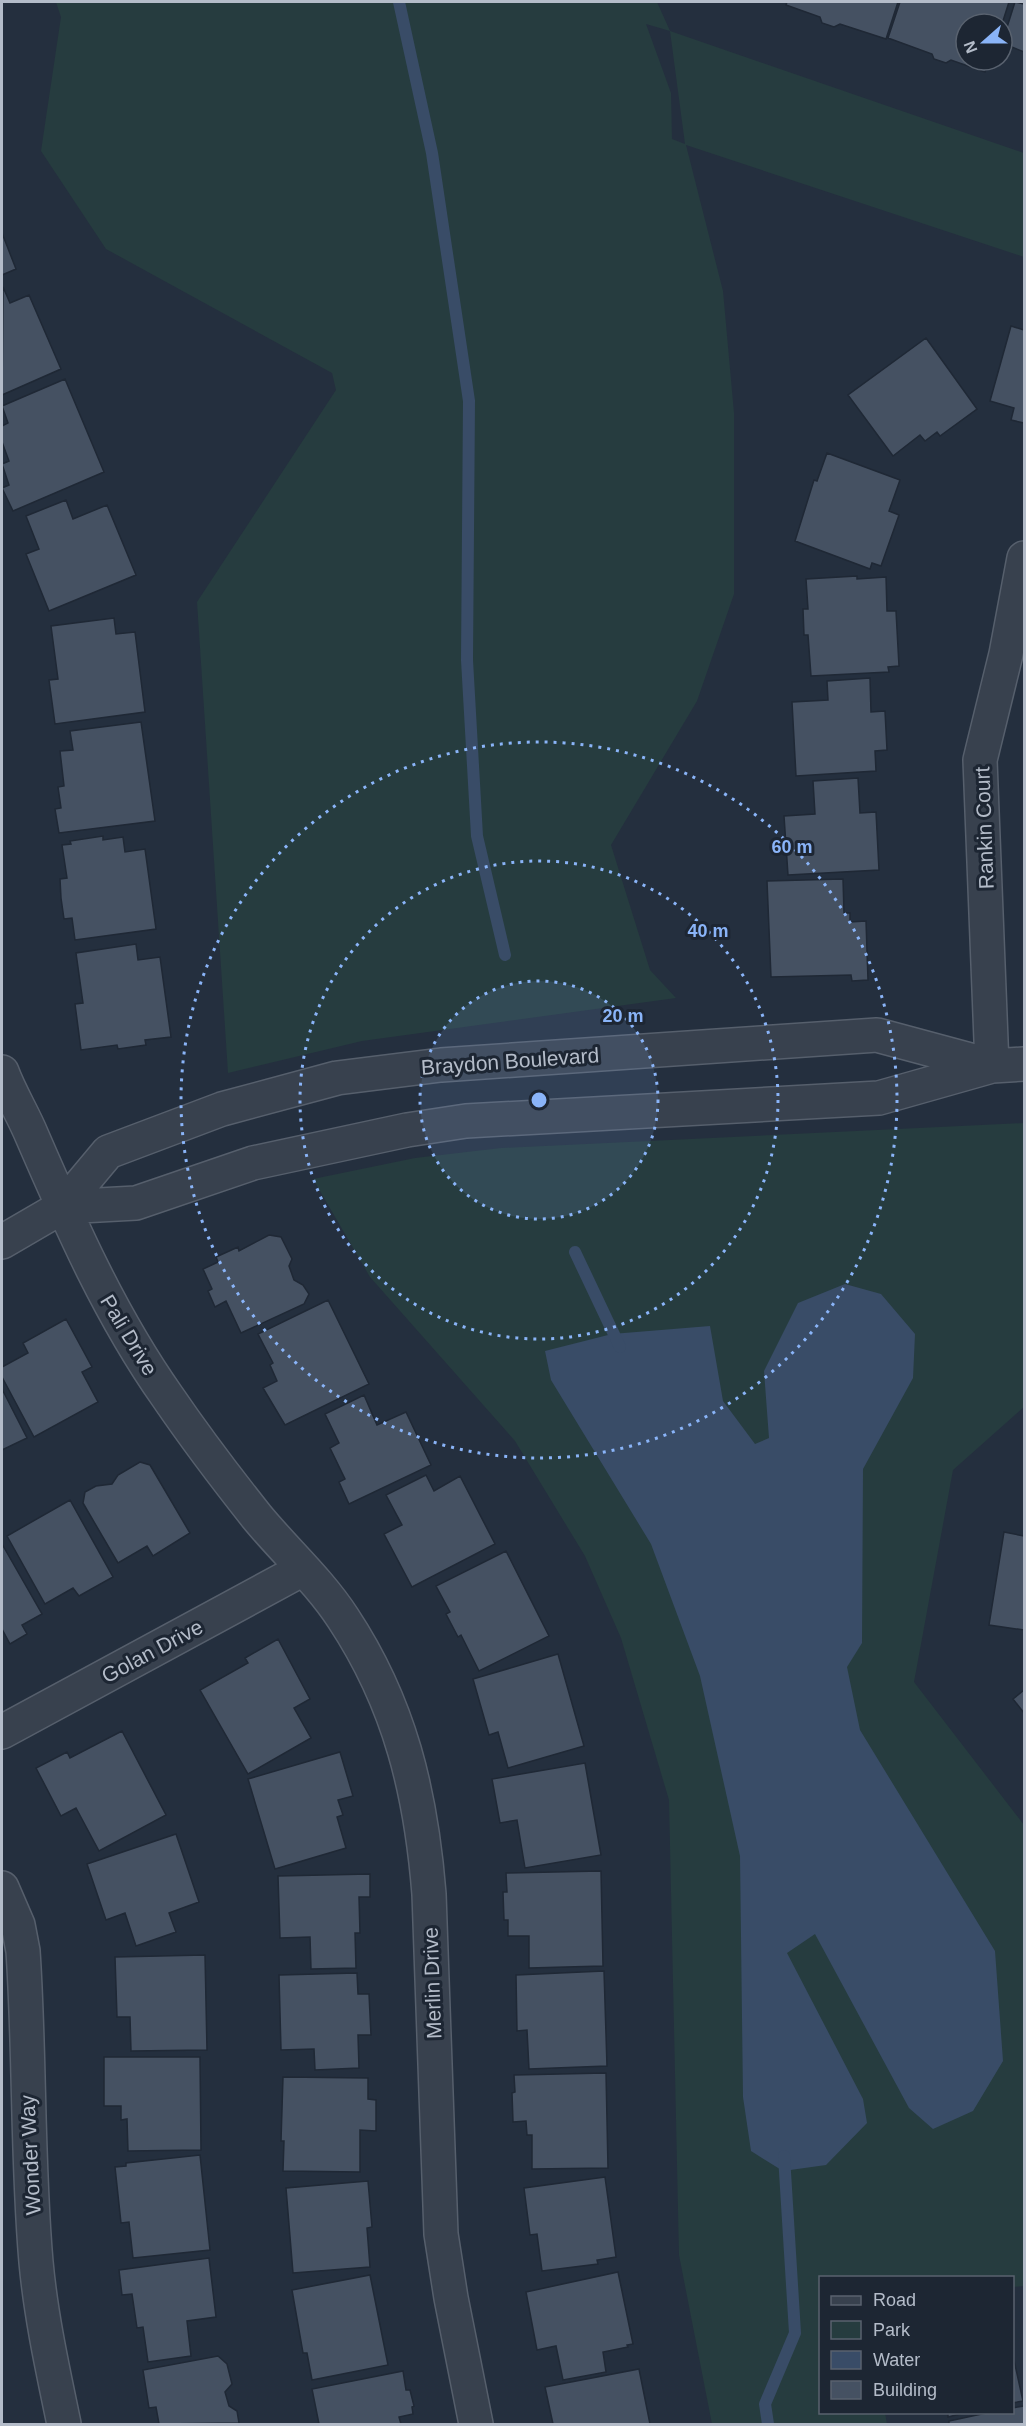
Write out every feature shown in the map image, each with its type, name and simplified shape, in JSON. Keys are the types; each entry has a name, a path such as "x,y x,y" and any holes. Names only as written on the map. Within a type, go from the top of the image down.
{"street":[{"name":"Rankin Court","path":"992,1066 980,760 1006,654 1024,558"},
{"name":"Braydon Boulevard","path":"2,1242 62,1207 108,1152 222,1109 337,1078 441,1065 878,1035 992,1066"},
{"name":"Braydon Boulevard","path":"62,1207 136,1203 253,1163 407,1130 466,1121 879,1098 992,1066 1024,1064"},
{"name":"Pali Drive","path":"2,1072 96,1280 166,1395 258,1517 303,1569"},
{"name":"Golan Drive","path":"2,1732 303,1569"},
{"name":"Merlin Drive","path":"303,1569 342,1616 372,1669 405,1744 416,1790 425,1838 429,1894 441,2234 476,2424"},
{"name":"Wonder Way","path":"2,1888 18,1925 23,1951 28,2122 36,2264 48,2346 63,2424"}],"green space":[{"path":"56,2 657,2 670,31 1024,153 1024,257 686,145 723,291 734,413 734,594 697,701 611,845 650,970 676,998 362,1041 228,1073 197,602 336,390 332,373 106,249 41,151 61,17","holes":["646,24 670,31 685,144 672,139 671,93"]},
{"path":"1024,1123 1024,1407 953,1470 914,1682 1024,1825 1024,2286 1014,2287 1014,2276 819,2276 819,2414 885,2414 887,2424 712,2424 679,2255 669,1800 621,1638 585,1556 515,1441 370,1277 313,1179 415,1158 501,1148"}],"water":[{"path":"845,1284 881,1294 915,1334 913,1378 863,1469 862,1643 847,1667 860,1730 995,1951 1003,2061 973,2111 933,2129 909,2108 815,1934 787,1953 863,2099 867,2123 826,2165 783,2171 751,2151 743,2097 740,1856 700,1676 651,1544 551,1380 545,1351 612,1334 710,1326 723,1401 755,1444 769,1438 764,1371 798,1303"}],"building":[{"path":"787,2 898,2 886,39 840,24 834,27 822,23 820,17 786,5"},
{"path":"900,2 1009,2 1006,12 954,12 954,61 946,63 934,59 932,54 888,38"},
{"path":"1015,2 1024,4 1024,52 1014,48 1014,12 1012,12"},
{"path":"2,233 16,269 2,275"},
{"path":"3,287 10,303 29,295 61,369 2,395"},
{"path":"1011,326 1024,330 1024,423 1011,420 1014,408 990,401"},
{"path":"926,338 977,409 940,436 937,432 925,441 920,435 893,456 848,395"},
{"path":"65,379 104,472 13,511 2,488 9,485 2,464 9,461 2,442 2,426 8,423 2,406"},
{"path":"827,453 900,480 889,511 899,515 881,566 872,563 870,569 795,541 814,480 817,481"},
{"path":"66,500 73,519 107,505 136,575 49,611 26,554 39,549 26,516"},
{"path":"857,576 857,579 886,577 887,611 896,611 899,666 888,667 889,672 811,676 808,635 804,635 803,609 808,609 806,579"},
{"path":"114,618 116,634 135,632 145,712 55,724 49,680 58,679 51,626"},
{"path":"870,678 871,712 885,711 887,750 875,751 876,771 796,776 792,702 828,700 827,681"},
{"path":"141,722 155,821 59,833 55,809 61,808 58,787 64,786 60,751 73,750 70,731"},
{"path":"858,778 860,813 876,812 879,870 788,875 784,816 815,814 813,781"},
{"path":"103,836 103,840 123,837 125,852 145,849 156,929 75,940 72,918 64,919 61,898 60,879 67,878 62,845 71,844 70,841"},
{"path":"843,879 844,913 850,913 850,922 866,921 868,980 852,981 851,975 771,977 767,881"},
{"path":"136,944 138,960 160,957 171,1037 145,1040 146,1045 118,1049 117,1045 81,1050 75,1004 83,1003 76,953"},
{"path":"269,1235 281,1237 292,1259 289,1266 294,1280 303,1285 309,1294 304,1304 241,1333 226,1301 215,1307 208,1291 212,1289 203,1269 218,1262 216,1257 238,1247 239,1251"},
{"path":"328,1300 369,1384 285,1425 263,1388 277,1381 270,1365 273,1363 258,1334"},
{"path":"66,1319 92,1367 82,1372 98,1402 34,1437 2,1377 2,1367 28,1353 23,1343"},
{"path":"2,1389 27,1438 2,1450"},
{"path":"364,1395 377,1425 406,1412 431,1465 349,1504 339,1482 345,1479 330,1448 339,1443 325,1414"},
{"path":"140,1462 150,1465 190,1533 153,1556 147,1546 118,1563 83,1503 85,1492 96,1486 112,1484 118,1475"},
{"path":"426,1475 434,1491 460,1476 495,1544 412,1587 384,1534 402,1525 386,1495"},
{"path":"70,1500 113,1577 79,1596 73,1588 45,1604 7,1536"},
{"path":"1004,1532 1024,1536 1024,1630 989,1625"},
{"path":"2,1544 42,1614 22,1625 27,1634 10,1644 2,1629"},
{"path":"506,1551 549,1636 479,1671 461,1635 458,1637 446,1614 450,1612 436,1586"},
{"path":"278,1639 310,1699 294,1708 311,1738 248,1774 200,1690 248,1663 245,1658"},
{"path":"558,1654 584,1746 508,1768 498,1732 489,1735 473,1679"},
{"path":"1024,1690 1024,1713 1013,1699"},
{"path":"122,1731 166,1815 99,1851 76,1808 61,1816 36,1768 67,1752 70,1758"},
{"path":"340,1752 353,1796 338,1800 343,1815 337,1817 346,1848 275,1869 248,1779"},
{"path":"585,1763 601,1855 525,1868 517,1820 500,1823 492,1779"},
{"path":"176,1834 199,1902 169,1913 176,1932 136,1946 125,1913 106,1920 87,1864"},
{"path":"601,1871 603,1966 529,1968 529,1936 508,1936 508,1920 504,1920 503,1892 507,1892 506,1873"},
{"path":"370,1874 370,1897 359,1897 360,1933 355,1933 356,1968 311,1969 310,1937 280,1938 278,1876"},
{"path":"205,1955 207,2050 131,2051 130,2017 117,2017 115,1957"},
{"path":"604,1971 607,2066 529,2069 527,2030 517,2031 516,1975"},
{"path":"357,1973 358,1994 369,1994 371,2035 358,2035 359,2068 315,2070 314,2049 281,2050 279,1975"},
{"path":"104,2057 200,2057 201,2150 128,2151 127,2119 121,2120 121,2106 104,2106"},
{"path":"606,2073 608,2168 532,2169 532,2135 527,2135 526,2121 513,2122 514,2075"},
{"path":"283,2077 368,2078 368,2099 376,2100 376,2131 360,2130 360,2172 283,2171 284,2141 281,2141"},
{"path":"200,2155 210,2250 133,2258 129,2222 121,2223 115,2167 126,2166 126,2163"},
{"path":"605,2177 616,2257 597,2260 598,2264 542,2271 537,2234 530,2235 524,2188"},
{"path":"368,2181 372,2227 367,2228 370,2267 293,2273 286,2188"},
{"path":"209,2258 216,2317 187,2321 191,2356 148,2362 143,2327 137,2328 132,2294 122,2295 119,2270"},
{"path":"618,2272 633,2344 603,2352 606,2372 563,2380 556,2346 537,2350 526,2292"},
{"path":"370,2275 388,2365 312,2380 307,2353 303,2353 292,2290"},
{"path":"218,2356 227,2364 232,2384 225,2392 229,2406 237,2411 239,2423 159,2424 156,2407 149,2408 143,2370"},
{"path":"1014,2360 1023,2401 1014,2403"},
{"path":"639,2369 650,2424 553,2424 545,2387"},
{"path":"403,2371 406,2390 410,2390 414,2406 412,2407 413,2414 399,2417 401,2424 319,2424 312,2389"},
{"path":"1024,2406 1024,2424 949,2424 949,2421 982,2414 1014,2414 1014,2408"}],"waterway":[{"path":"399,2 432,153 469,401 467,660 477,836 505,955"},
{"path":"575,1252 620,1347"},
{"path":"768,2424 765,2404 795,2333 784,2156"}]}
